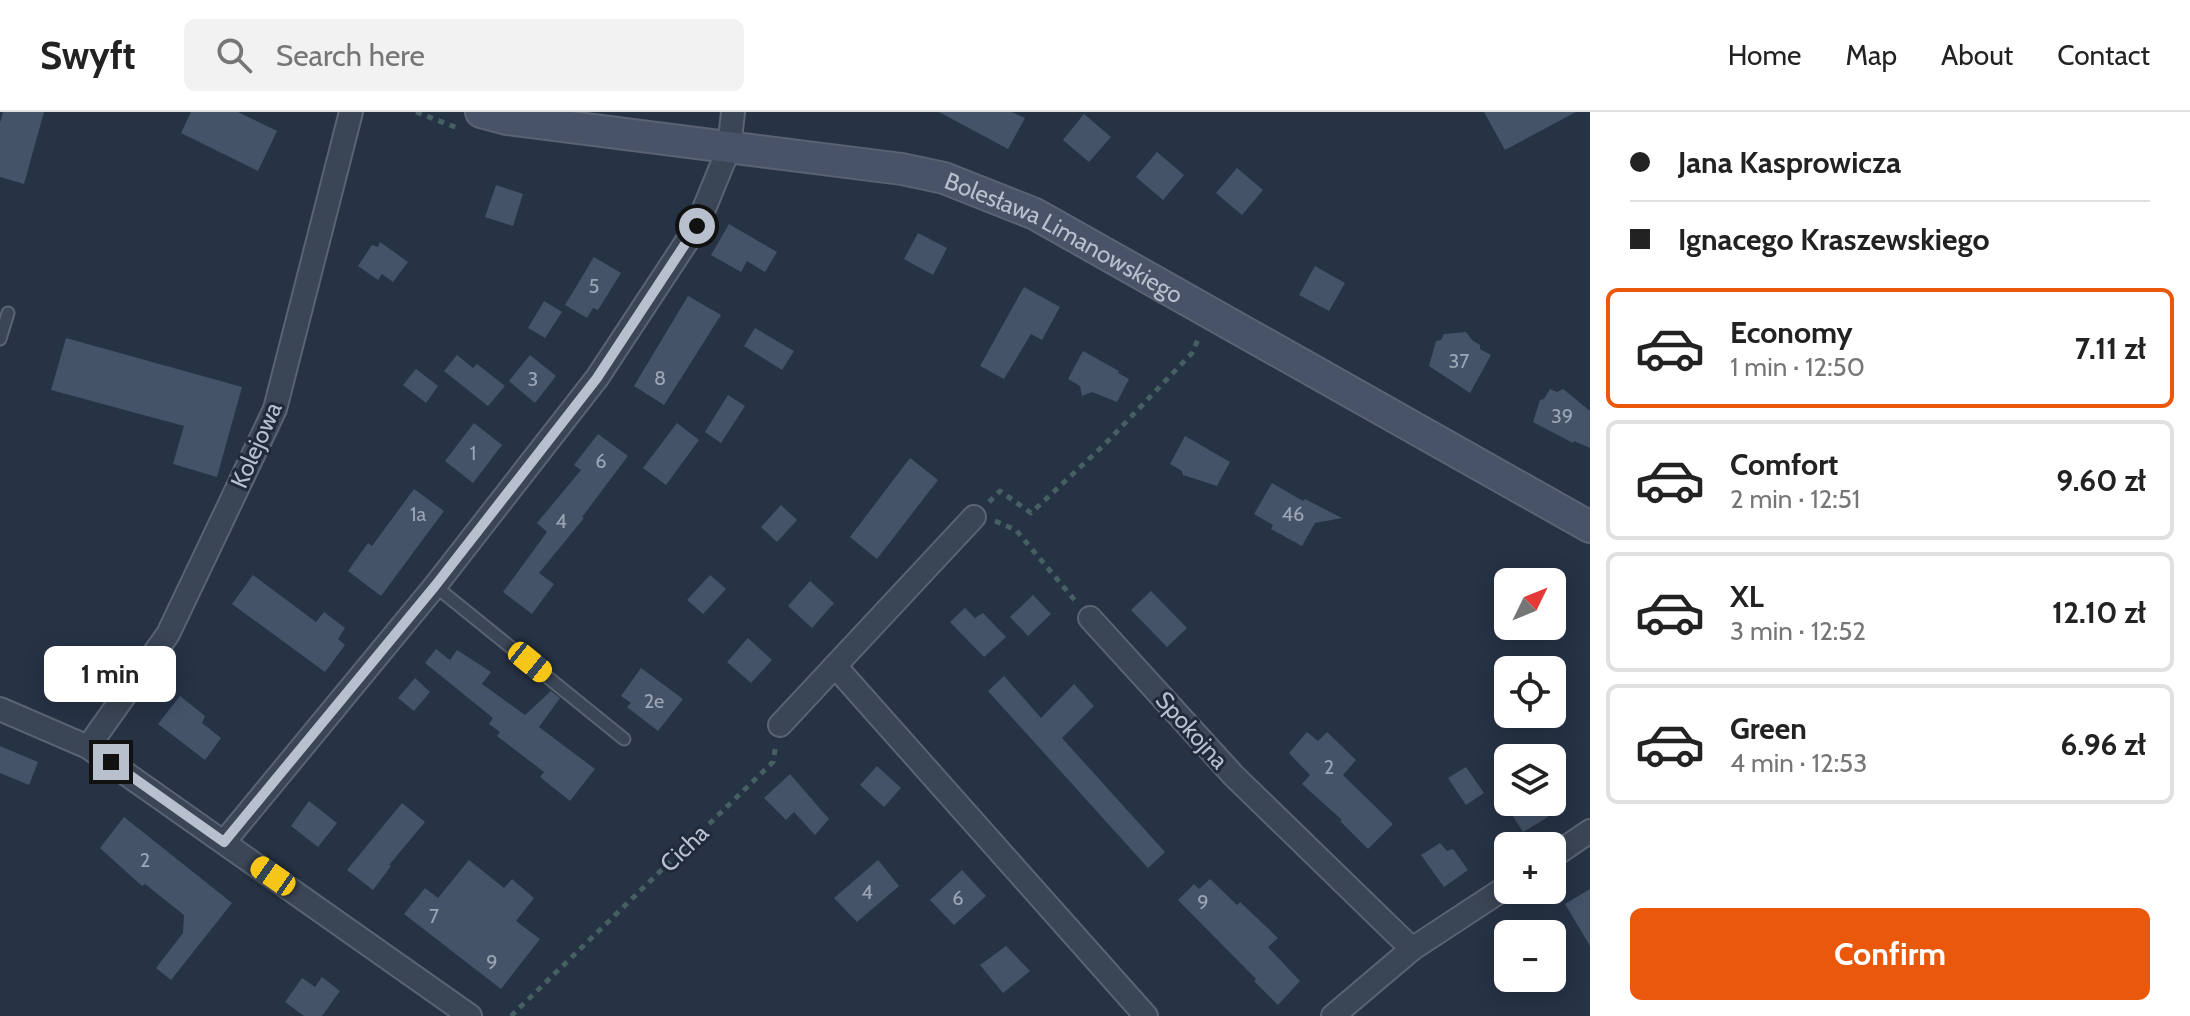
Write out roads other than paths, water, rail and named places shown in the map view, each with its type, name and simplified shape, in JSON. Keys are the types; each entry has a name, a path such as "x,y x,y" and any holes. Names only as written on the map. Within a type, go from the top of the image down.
{"street":[{"name":"Kolejowa","path":"88,747 168,634 275,409 351,112"},
{"name":"Bolesława Limanowskiego","path":"481,112 507,119 902,169 944,178 1035,214 1590,527"},
{"path":"224,842 435,586 597,378 697,226 729,148 733,112"},
{"path":"780,725 974,517"},
{"name":"Spokojna","path":"1090,618 1234,776 1412,949"},
{"path":"835,666 1146,1016"},
{"path":"0,709 88,747 470,1016"},
{"path":"1566,847 1590,831"},
{"path":"1333,1016 1412,949 1494,895"}],"lane":[{"path":"0,339 8,313"},
{"path":"435,586 624,739"}]}
